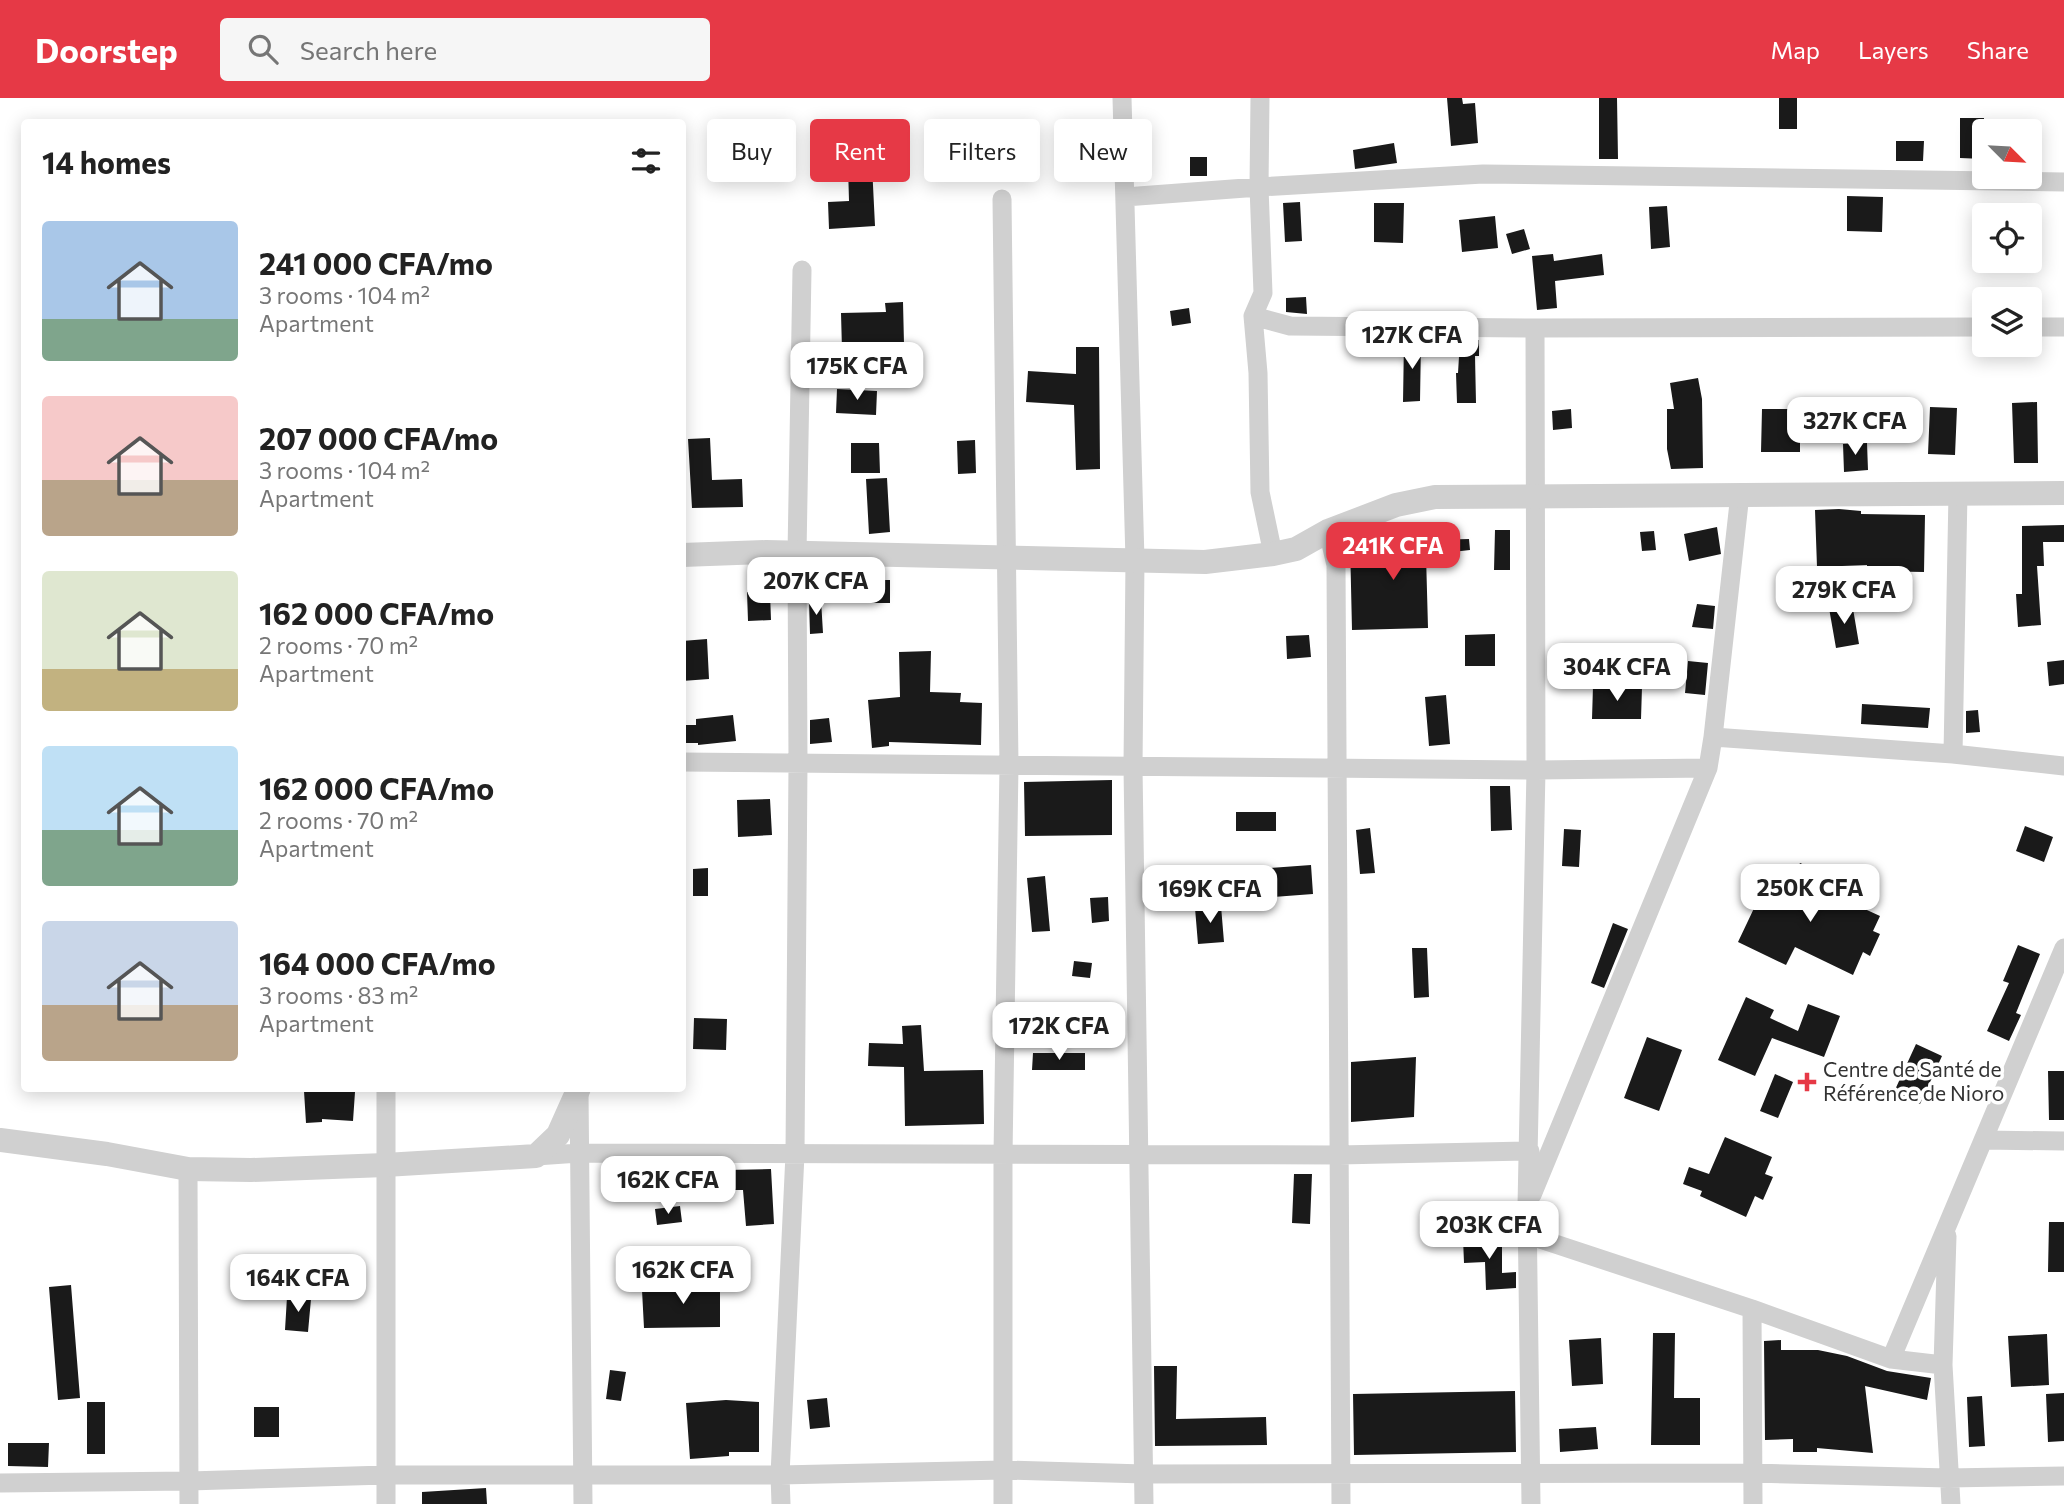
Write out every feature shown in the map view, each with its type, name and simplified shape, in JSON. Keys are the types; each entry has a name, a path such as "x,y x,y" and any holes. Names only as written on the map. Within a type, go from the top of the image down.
{"street":[{"path":"1122,98 1135,560 1133,767 1144,1504"},
{"path":"1260,98 1259,187 1263,293 1253,316 1258,373 1260,492 1273,554"},
{"path":"1125,197 1483,174 2064,182"},
{"path":"1002,200 1009,765 1003,1155 1003,1504"},
{"path":"780,1504 795,1154 797,553 802,270"},
{"path":"1253,316 1290,326 1972,327"},
{"path":"2042,327 2064,327"},
{"path":"1531,1504 1527,1206 1536,770 1535,328"},
{"path":"1953,754 1958,493"},
{"path":"686,555 766,552 1205,562 1273,554 1296,548 1328,531 1396,505 1435,497 2064,493"},
{"path":"1527,1206 1708,768 1740,494"},
{"path":"1328,531 1336,565 1341,1504"},
{"path":"1713,737 1953,754 2064,766"},
{"path":"686,762 1536,770 1708,768"},
{"path":"1891,1359 2064,948"},
{"path":"386,1092 386,1504"},
{"path":"537,1156 558,1135 578,1092"},
{"path":"579,1092 583,1504"},
{"path":"0,1140 107,1154 188,1169 251,1170 579,1153 1339,1155 1530,1151"},
{"path":"1983,1140 2064,1141"},
{"path":"188,1169 189,1504"},
{"path":"1948,1223 1943,1364 1951,1504"},
{"path":"1528,1235 1752,1309 1891,1359 1943,1364"},
{"path":"1752,1309 1754,1504"},
{"path":"0,1483 386,1475 780,1475 1003,1471 1144,1474 1753,1473 1948,1479 2064,1476"}],"building":[{"path":"1447,98 1462,98 1463,104 1475,103 1478,143 1451,146"},
{"path":"1599,98 1617,98 1618,159 1599,159"},
{"path":"1779,98 1797,98 1797,129 1779,129"},
{"path":"1960,118 1984,118 1972,119 1972,158 1960,158"},
{"path":"1896,141 1924,141 1923,161 1896,161"},
{"path":"1394,143 1397,163 1355,169 1353,150"},
{"path":"1190,157 1207,157 1207,176 1190,176"},
{"path":"848,182 873,182 875,226 829,229 828,202 849,201"},
{"path":"1847,196 1883,197 1882,232 1847,231"},
{"path":"1300,202 1302,241 1285,242 1283,203"},
{"path":"1374,203 1404,203 1403,243 1374,242"},
{"path":"1667,206 1670,247 1651,249 1649,207"},
{"path":"1495,216 1498,248 1462,252 1459,220"},
{"path":"1524,229 1530,249 1512,254 1506,234"},
{"path":"1553,254 1554,261 1602,254 1604,275 1555,281 1557,308 1537,310 1532,256"},
{"path":"1306,297 1307,314 1286,312 1286,298"},
{"path":"903,302 904,344 876,346 876,349 842,350 841,313 886,312 885,303"},
{"path":"1189,308 1191,323 1172,326 1170,311"},
{"path":"1460,340 1479,340 1479,356 1475,356 1476,403 1457,403 1456,373"},
{"path":"1404,341 1421,341 1420,401 1403,402"},
{"path":"1076,347 1099,347 1100,469 1076,470 1074,405 1026,402 1028,371 1076,374"},
{"path":"1698,378 1702,399 1703,468 1671,469 1667,449 1667,409 1674,409 1670,383"},
{"path":"837,389 877,391 876,415 836,413"},
{"path":"2037,402 2038,463 2014,463 2012,403"},
{"path":"1930,407 1957,408 1955,455 1928,454"},
{"path":"1571,409 1572,428 1553,430 1552,411"},
{"path":"1762,409 1800,409 1800,452 1761,452"},
{"path":"710,438 712,480 742,479 743,507 692,508 688,439"},
{"path":"975,440 976,473 958,474 957,441"},
{"path":"851,443 879,443 880,473 851,473"},
{"path":"1867,443 1868,470 1844,472 1843,444"},
{"path":"887,478 890,532 869,534 866,479"},
{"path":"1815,510 1861,511 1861,514 1925,515 1924,572 1867,571 1867,565 1817,567"},
{"path":"2064,525 2064,542 2043,542 2044,566 2037,566 2041,625 2018,627 2016,594 2022,594 2022,526"},
{"path":"1717,527 1721,554 1689,561 1684,534"},
{"path":"1495,530 1510,530 1510,570 1494,570"},
{"path":"1654,531 1656,550 1642,551 1640,532"},
{"path":"1469,539 1470,550 1426,555 1428,628 1352,630 1350,542"},
{"path":"870,580 890,580 890,603 869,603"},
{"path":"747,592 770,592 771,620 748,621"},
{"path":"821,600 823,633 810,634 809,601"},
{"path":"1852,603 1859,644 1836,648 1829,608"},
{"path":"1697,604 1715,606 1713,629 1692,627"},
{"path":"1495,634 1495,666 1465,666 1465,635"},
{"path":"1309,635 1311,657 1287,659 1286,636"},
{"path":"707,639 709,679 686,681 686,641"},
{"path":"931,651 930,692 961,693 960,702 982,703 981,745 889,742 889,746 872,748 868,700 900,697 899,652"},
{"path":"2064,660 2064,684 2049,686 2047,662"},
{"path":"1688,661 1708,663 1705,695 1685,693"},
{"path":"1593,686 1642,687 1641,719 1592,719"},
{"path":"1446,695 1450,744 1429,746 1425,697"},
{"path":"1862,704 1930,708 1928,728 1861,724"},
{"path":"1978,710 1980,732 1966,733 1966,711"},
{"path":"733,715 736,741 698,745 686,743 686,725 696,725 696,719"},
{"path":"829,718 832,742 810,744 810,720"},
{"path":"1112,780 1112,835 1025,836 1024,782"},
{"path":"1490,786 1510,786 1512,830 1491,831"},
{"path":"770,799 772,835 738,837 737,800"},
{"path":"1236,812 1276,812 1276,831 1236,831"},
{"path":"2025,826 2053,837 2044,862 2016,851"},
{"path":"1370,828 1375,873 1360,874 1356,830"},
{"path":"1564,829 1581,830 1579,867 1562,866"},
{"path":"1800,863 1825,874 1819,888 1880,916 1873,931 1880,934 1870,956 1863,952 1853,975 1795,947 1786,965 1738,942 1766,883 1787,894"},
{"path":"1311,865 1313,894 1258,898 1256,869"},
{"path":"708,868 708,896 693,896 693,869"},
{"path":"1045,876 1050,931 1032,932 1027,878"},
{"path":"1108,897 1109,921 1092,923 1090,898"},
{"path":"1221,906 1224,942 1198,944 1195,908"},
{"path":"1613,923 1628,929 1604,988 1591,983"},
{"path":"2018,945 2040,954 2016,1013 2021,1015 2009,1041 1987,1031 2009,983 2003,981"},
{"path":"1412,948 1427,948 1429,997 1414,998"},
{"path":"1074,961 1092,963 1090,978 1072,976"},
{"path":"1746,997 1774,1010 1770,1018 1798,1031 1808,1004 1840,1016 1824,1057 1772,1038 1755,1076 1718,1060"},
{"path":"694,1018 727,1019 726,1050 693,1049"},
{"path":"921,1025 924,1071 983,1070 984,1124 905,1126 904,1067 868,1066 869,1043 903,1044 902,1026"},
{"path":"1647,1037 1682,1050 1659,1111 1624,1098"},
{"path":"1916,1044 1942,1056 1920,1104 1894,1092"},
{"path":"1033,1053 1085,1053 1085,1070 1032,1070"},
{"path":"1416,1057 1414,1117 1351,1122 1351,1062"},
{"path":"2048,1071 2064,1071 2064,1120 2049,1120"},
{"path":"1775,1074 1793,1082 1778,1118 1760,1111"},
{"path":"304,1092 355,1092 353,1121 322,1119 322,1122 306,1123"},
{"path":"1725,1137 1772,1157 1765,1174 1773,1177 1763,1200 1755,1196 1746,1217 1700,1196 1702,1191 1683,1184 1689,1167 1709,1174"},
{"path":"771,1169 774,1224 746,1226 743,1190 728,1190 727,1170"},
{"path":"1294,1174 1312,1174 1310,1224 1292,1223"},
{"path":"680,1206 682,1222 657,1225 655,1209"},
{"path":"2049,1222 2064,1222 2064,1272 2048,1272"},
{"path":"1502,1237 1502,1273 1516,1272 1516,1288 1486,1290 1485,1262 1464,1263 1463,1238"},
{"path":"690,1280 720,1280 720,1327 644,1328 642,1290 690,1288"},
{"path":"71,1285 80,1398 58,1400 49,1287"},
{"path":"287,1297 311,1299 308,1332 285,1330"},
{"path":"1653,1333 1675,1333 1674,1398 1700,1398 1700,1445 1651,1445"},
{"path":"2047,1334 2049,1385 2011,1387 2008,1336"},
{"path":"1601,1338 1603,1384 1572,1386 1569,1340"},
{"path":"1781,1340 1781,1350 1818,1350 1847,1356 1887,1371 1931,1378 1927,1400 1865,1386 1873,1453 1817,1448 1817,1452 1793,1452 1793,1439 1765,1440 1764,1341"},
{"path":"1154,1366 1177,1366 1176,1419 1266,1417 1267,1445 1155,1446"},
{"path":"610,1370 626,1372 621,1401 606,1399"},
{"path":"1515,1391 1516,1452 1354,1455 1353,1394"},
{"path":"2064,1393 2064,1441 2048,1442 2046,1394"},
{"path":"1982,1396 1985,1446 1969,1447 1967,1397"},
{"path":"827,1398 830,1427 810,1429 807,1400"},
{"path":"726,1400 759,1402 759,1452 729,1452 729,1456 690,1459 686,1403"},
{"path":"87,1402 105,1402 105,1454 87,1454"},
{"path":"254,1407 279,1407 279,1437 254,1437"},
{"path":"1596,1427 1598,1449 1560,1452 1559,1429"},
{"path":"8,1443 49,1443 48,1467 8,1466"},
{"path":"486,1488 487,1504 422,1504 422,1492"}],"place":[{"name":"Centre de Santé de Référence de Nioro","path":"1807,1082"}]}
